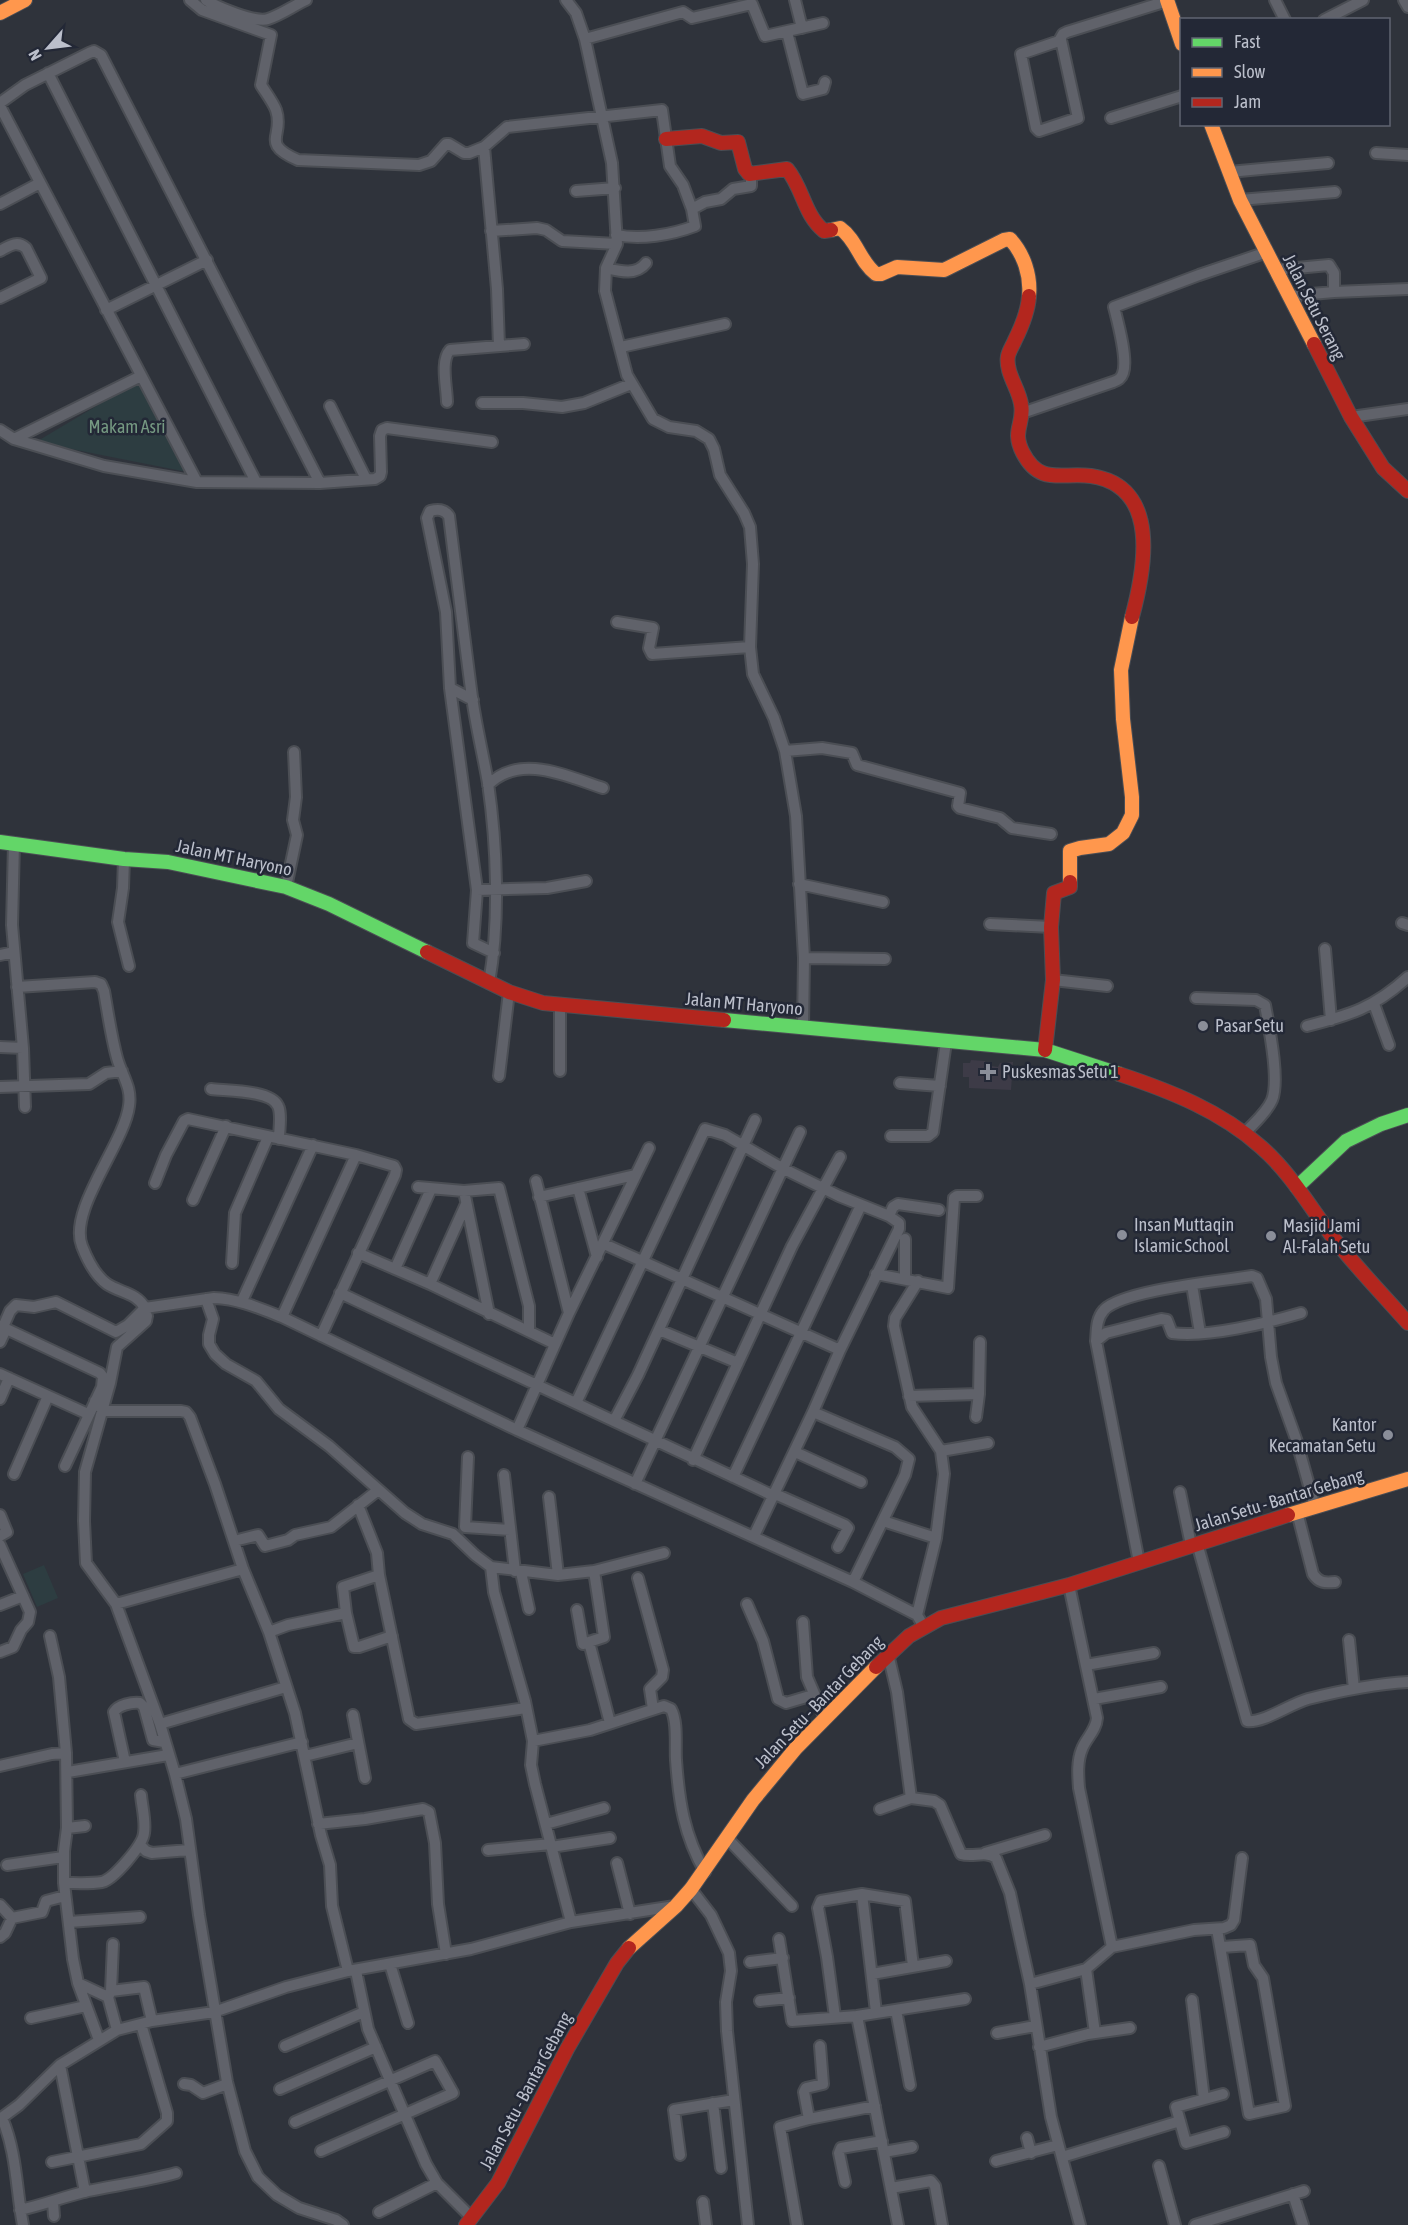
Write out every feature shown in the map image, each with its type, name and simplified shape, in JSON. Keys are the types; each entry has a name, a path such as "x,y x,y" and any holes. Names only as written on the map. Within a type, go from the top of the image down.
{"main road":[{"path":"0,13 25,0"},
{"path":"1167,0 1180,38"},
{"name":"Jalan Setu Serang","path":"1212,126 1240,200 1351,417 1383,468 1408,491"},
{"path":"666,139 702,136 721,143 738,142 747,172 751,174 789,170 802,192 806,208 814,222 824,231 840,228 850,233 872,273 881,274 897,267 944,270 1010,239 1024,261 1031,291 1028,306 1008,356 1007,365 1022,407 1017,429 1025,458 1032,466 1048,476 1096,477 1126,493 1137,507 1144,544 1144,575 1121,670 1132,816 1122,834 1113,843 1070,851 1070,885 1067,889 1054,893 1051,927 1053,980 1045,1050"},
{"name":"Jalan MT Haryono","path":"7,842 124,859 168,862 286,887 336,908 526,999 560,1005 1045,1050 1167,1090 1216,1114 1245,1133 1274,1160 1297,1187 1336,1241 1408,1323"},
{"path":"1297,1187 1346,1141 1381,1124 1405,1118"},
{"name":"Jalan Setu - Bantar Gebang","path":"469,2222 498,2183 567,2049 616,1963 691,1889 773,1774 921,1621 1070,1585 1194,1544 1408,1479"}],"street":[{"path":"190,0 202,10 271,35 261,85 276,111 275,140 283,153 298,160 419,165 431,161 446,144 464,153 484,147 507,127 662,111 670,166 683,185 692,209 694,227 652,236 616,240 562,241 546,230 537,228 491,231"},
{"path":"210,3 225,0"},
{"path":"210,3 260,21 306,0"},
{"path":"566,0 576,13 585,39 615,188 616,240 606,268 605,291 624,366 631,384 653,419 669,427 696,431 709,439 714,449 720,475 750,527 753,564 750,647 753,674 774,718 786,751 796,816 804,958 803,1027"},
{"path":"795,0 802,28"},
{"path":"1061,40 1021,54 1036,128 1039,131 1078,118 1061,40 1063,34 1167,0"},
{"path":"1275,0 1284,18"},
{"path":"1328,18 1363,0"},
{"path":"1404,0 1408,7"},
{"path":"585,39 683,12 692,18 752,2 765,36 823,23"},
{"path":"787,32 803,94 823,89 825,82"},
{"path":"197,482 0,104 11,93 94,51 101,55 320,483"},
{"path":"48,73 256,482"},
{"path":"1111,118 1180,97"},
{"path":"484,147 497,289 499,346"},
{"path":"1376,153 1408,155"},
{"path":"1229,172 1328,163"},
{"path":"692,209 705,202 721,199 731,190 750,187 751,174"},
{"path":"0,204 40,183"},
{"path":"576,191 615,188"},
{"path":"1240,200 1335,192"},
{"path":"0,251 15,244 22,244 41,278 0,298"},
{"path":"1022,412 1113,382 1121,377 1124,371 1124,360 1114,308 1199,274 1267,252"},
{"path":"106,310 207,260"},
{"path":"606,268 632,271 639,270 646,263"},
{"path":"1275,270 1329,265 1334,273 1334,292"},
{"path":"1288,296 1408,289"},
{"path":"621,347 725,324"},
{"path":"447,402 446,354 450,350 524,344"},
{"path":"14,439 141,376"},
{"path":"482,403 523,403 562,407 584,403 631,384"},
{"path":"330,406 366,479"},
{"path":"1351,417 1408,409"},
{"path":"0,430 14,439 104,466 197,482 320,483 375,479 380,476 382,459 380,436 382,430 387,428 492,442"},
{"path":"489,983 494,953 495,891 488,785 473,699 449,516 444,511 437,510 430,511 427,518 446,612 450,688 477,890 473,943 494,953"},
{"path":"617,622 653,628 649,648 652,654 750,647"},
{"path":"450,688 473,699"},
{"path":"786,751 822,748 852,753 857,765 960,793 958,806 960,808 1000,818 1012,828 1051,834"},
{"path":"286,887 297,835 293,820 296,797 294,752"},
{"path":"488,785 504,772 536,769 564,775 603,788"},
{"path":"7,842 26,1107"},
{"path":"124,859 118,922 129,966"},
{"path":"477,890 547,888 586,881"},
{"path":"799,884 883,902"},
{"path":"990,924 1051,927"},
{"path":"1325,948 1331,1020"},
{"path":"0,955 14,952"},
{"path":"804,958 885,959"},
{"path":"1307,1026 1374,1004 1408,977"},
{"path":"1053,980 1107,986"},
{"path":"17,987 99,982 104,991 122,1071 129,1086 127,1115 91,1194 82,1219 80,1234 83,1249 101,1279 138,1298 147,1316 146,1321 117,1347 103,1411 85,1472 84,1548 88,1567 116,1604 160,1724 175,1774 186,1819 214,2012 227,2084 245,2151 258,2177 266,2187 287,2202 343,2225"},
{"path":"499,1076 509,992"},
{"path":"1196,998 1256,1000 1265,1005 1274,1065 1273,1098 1245,1133"},
{"path":"1374,1004 1389,1045"},
{"path":"560,1005 561,1071"},
{"path":"891,1136 931,1134 946,1042"},
{"path":"0,1047 23,1048"},
{"path":"0,1087 89,1084 107,1072 122,1071"},
{"path":"900,1083 940,1086"},
{"path":"211,1089 259,1094 273,1100 279,1109 274,1138 235,1213 232,1263"},
{"path":"155,1183 184,1120 188,1119 313,1145 393,1165 396,1170 321,1336"},
{"path":"614,1421 683,1279 755,1120"},
{"path":"193,1200 226,1126"},
{"path":"576,1403 704,1130 709,1129 725,1135 782,1168 889,1216 900,1226 754,1536"},
{"path":"635,1484 800,1132"},
{"path":"242,1301 313,1145"},
{"path":"517,1430 569,1313 649,1148"},
{"path":"282,1317 356,1155"},
{"path":"693,1460 760,1314 840,1157"},
{"path":"540,1197 635,1175"},
{"path":"536,1181 569,1313"},
{"path":"418,1187 464,1191 494,1187 500,1190 529,1306 529,1331"},
{"path":"578,1188 597,1257"},
{"path":"395,1269 431,1189"},
{"path":"464,1191 478,1250 489,1314"},
{"path":"876,1274 948,1288 954,1198 977,1196"},
{"path":"430,1284 466,1204"},
{"path":"889,1216 893,1207 898,1204 939,1210"},
{"path":"733,1477 861,1205"},
{"path":"905,1239 905,1279"},
{"path":"604,1244 840,1350"},
{"path":"358,1253 430,1284 555,1344"},
{"path":"1139,1562 1096,1341 1100,1315 1106,1308 1118,1301 1152,1292 1255,1276 1262,1285 1266,1299 1267,1323 1276,1383 1296,1439 1315,1507"},
{"path":"0,1342 10,1311 16,1305 34,1307 56,1302 116,1332 128,1325 144,1308 208,1304 225,1298 242,1301 282,1317 517,1430 853,1582 921,1621 944,1489 941,1451 916,1417 909,1396 894,1326 895,1318 918,1281"},
{"path":"1192,1285 1200,1333"},
{"path":"340,1293 693,1460 845,1524 848,1528 838,1547"},
{"path":"208,1304 213,1322 208,1339 215,1354 226,1364 256,1381 279,1409 329,1446 377,1491 405,1513 422,1524 453,1534 491,1567 558,1575 594,1571 664,1553"},
{"path":"1096,1341 1106,1333 1164,1319 1167,1320 1172,1333 1200,1333 1267,1323 1301,1313"},
{"path":"3,1328 102,1375 104,1383 65,1466"},
{"path":"659,1330 738,1363"},
{"path":"976,1417 980,1342"},
{"path":"0,1399 5,1376 88,1414"},
{"path":"909,1396 979,1394"},
{"path":"14,1474 48,1396"},
{"path":"95,1401 103,1411"},
{"path":"103,1411 186,1412 200,1442 243,1569 269,1632 302,1742 318,1824 330,1865 332,1906 376,2048 426,2164 437,2183 469,2222"},
{"path":"813,1412 895,1447 907,1455 910,1463 853,1582"},
{"path":"941,1451 988,1443"},
{"path":"795,1452 861,1482"},
{"path":"468,1457 465,1527 510,1530"},
{"path":"504,1475 510,1530 518,1571 529,1609"},
{"path":"234,1541 258,1534 265,1546 288,1540 295,1535 326,1529 377,1491"},
{"path":"1180,1492 1245,1719 1256,1720 1306,1700 1354,1689 1408,1682"},
{"path":"549,1497 558,1575"},
{"path":"358,1504 376,1553 409,1719 412,1723 416,1725 526,1708"},
{"path":"1298,1512 1313,1574 1323,1583 1335,1582"},
{"path":"0,1515 7,1532 0,1536"},
{"path":"883,1521 936,1538"},
{"path":"0,1545 2,1558 30,1608 28,1620 14,1647 0,1652"},
{"path":"491,1567 494,1592 525,1701 532,1741 531,1765 571,1922"},
{"path":"116,1604 243,1569"},
{"path":"578,1610 583,1644 605,1635 594,1571"},
{"path":"379,1575 343,1587 346,1613 354,1647 392,1636"},
{"path":"638,1578 663,1670 662,1677 650,1689 653,1708"},
{"path":"1070,1585 1094,1699 1096,1725 1082,1749 1078,1776 1112,1947"},
{"path":"0,1605 22,1596"},
{"path":"747,1604 763,1641 778,1699 786,1703 813,1695"},
{"path":"269,1632 288,1625 346,1613"},
{"path":"803,1622 807,1677 825,1719"},
{"path":"50,1636 59,1677 68,1772 67,1828 63,1857 65,1896 78,1983 99,2040"},
{"path":"1349,1640 1354,1689"},
{"path":"589,1642 610,1724"},
{"path":"1086,1665 1154,1653"},
{"path":"888,1654 897,1692 911,1798"},
{"path":"160,1724 286,1687"},
{"path":"1094,1699 1161,1688"},
{"path":"125,1762 114,1712 117,1708 133,1702 140,1703 144,1707 153,1740 164,1742"},
{"path":"532,1741 590,1730 653,1708 663,1706 671,1709 683,1820 695,1853 705,1872"},
{"path":"353,1715 365,1778"},
{"path":"175,1774 302,1742"},
{"path":"305,1756 358,1743"},
{"path":"0,1766 66,1753"},
{"path":"68,1772 168,1755"},
{"path":"64,1883 103,1882 110,1878 140,1845 145,1831 141,1795"},
{"path":"880,1809 911,1798 934,1801 940,1805 961,1854 967,1856 1045,1835"},
{"path":"546,1824 604,1808"},
{"path":"318,1824 423,1809 429,1812 435,1843 438,1904 446,1954"},
{"path":"67,1828 85,1826"},
{"path":"488,1850 551,1846 610,1838"},
{"path":"727,1838 792,1906"},
{"path":"140,1845 152,1852 189,1850"},
{"path":"983,1853 996,1858 1010,1893 1030,1984 1051,2117 1080,2225"},
{"path":"7,1865 63,1857"},
{"path":"1030,1984 1086,1970 1112,1947 1194,1930 1228,1927 1234,1920 1242,1858"},
{"path":"617,1863 630,1914"},
{"path":"691,1889 719,1929 726,1942 731,1961 726,2002 748,2225"},
{"path":"835,2018 818,1905 821,1901 862,1894 906,1901 913,1966"},
{"path":"862,1894 876,2012"},
{"path":"12,1918 42,1912 46,1901 65,1896"},
{"path":"0,1905 12,1918"},
{"path":"23,2225 17,2192 16,2168 11,2144 1,2118 33,2093 60,2065 117,2030 214,2012 286,1987 352,1971 446,1954 571,1922 676,1906"},
{"path":"69,1922 140,1917"},
{"path":"0,1937 5,1933 12,1918"},
{"path":"1217,1929 1222,1947 1249,2114 1285,2106 1263,1978 1254,1965 1250,1945 1222,1947"},
{"path":"779,1939 792,2021 857,2016 965,1999"},
{"path":"113,1944 110,1994 117,2030"},
{"path":"750,1962 783,1958"},
{"path":"872,1974 946,1961"},
{"path":"390,1964 408,2023"},
{"path":"1086,1970 1095,2033"},
{"path":"52,2162 141,2144 167,2121 146,2023 145,1988 110,1994 78,1983"},
{"path":"760,2001 789,1998"},
{"path":"1192,2001 1204,2099"},
{"path":"30,2018 86,2006"},
{"path":"896,2010 910,2085"},
{"path":"285,2046 364,2012"},
{"path":"857,2016 898,2225"},
{"path":"997,2033 1035,2026"},
{"path":"1039,2047 1095,2033 1130,2028"},
{"path":"809,2119 805,2090 824,2082 820,2046"},
{"path":"280,2089 376,2048"},
{"path":"295,2122 435,2061 453,2092 406,2115 321,2151"},
{"path":"60,2065 85,2192"},
{"path":"184,2084 191,2085 203,2093 227,2084"},
{"path":"1222,2094 1176,2107 1186,2143 1224,2132"},
{"path":"680,2155 674,2110 734,2100"},
{"path":"713,2103 721,2168"},
{"path":"797,2225 780,2128 809,2119 875,2106"},
{"path":"1062,2157 1180,2121"},
{"path":"1027,2138 1031,2153"},
{"path":"996,2161 1058,2145"},
{"path":"845,2181 839,2153 841,2148 912,2147"},
{"path":"1159,2166 1175,2225"},
{"path":"20,2210 85,2192 147,2181 176,2173"},
{"path":"891,2188 931,2181 935,2186 942,2225"},
{"path":"379,2212 437,2183"},
{"path":"1195,2225 1298,2193 1303,2225"},
{"path":"53,2202 54,2216"},
{"path":"703,2202 706,2225"}],"shaded area":[{"name":"Puskesmas Setu 1","path":"971,1060 985,1061 986,1065 998,1067 1000,1063 1013,1062 1011,1090 969,1088 969,1077 963,1077 963,1063 970,1063"}],"green space":[{"name":"Makam Asri","path":"140,380 187,472 36,442"},
{"path":"44,1565 58,1598 37,1607 23,1574"}],"traffic: fast":[{"path":"0,842 124,859 168,862 286,887 329,904 427,952"},
{"path":"724,1020 1045,1050 1119,1074"},
{"path":"1297,1187 1346,1141 1381,1124 1408,1115"}],"traffic: slow":[{"path":"0,13 25,0"},
{"path":"1167,0 1180,38"},
{"path":"1212,126 1240,200 1314,344"},
{"path":"831,230 840,228 846,233 876,274 897,267 944,270 1010,239 1026,266 1029,296"},
{"path":"1070,882 1070,851 1109,844 1123,833 1132,815 1121,670 1132,617"},
{"path":"1288,1515 1408,1479"},
{"path":"629,1948 676,1906 691,1889 753,1800 796,1748 876,1667"}],"traffic: jam":[{"path":"666,139 702,136 721,143 738,142 745,169 749,174 787,169 817,225 824,231 831,230"},
{"path":"1029,296 1024,319 1008,356 1010,374 1018,392 1022,411 1018,433 1020,445 1030,463 1044,474 1091,476 1113,483 1129,496 1138,512 1143,532 1141,576 1132,617"},
{"path":"1314,344 1351,417 1383,468 1408,491"},
{"path":"1045,1050 1053,980 1051,927 1054,893 1070,887 1070,882"},
{"path":"427,952 509,992 543,1003 724,1020"},
{"path":"1119,1074 1194,1103 1246,1134 1272,1157 1344,1251 1408,1323"},
{"path":"876,1667 909,1636 941,1618 1069,1585 1288,1515"},
{"path":"466,2225 498,2183 567,2049 617,1963 629,1948"}],"place":[{"name":"Pasar Setu","path":"1203,1026"},
{"name":"Puskesmas Setu 1","path":"988,1072"},
{"name":"Insan Muttaqin Islamic School","path":"1122,1235"},
{"name":"Masjid Jami Al-Falah Setu","path":"1271,1236"},
{"name":"Kantor Kecamatan Setu","path":"1388,1435"}]}
